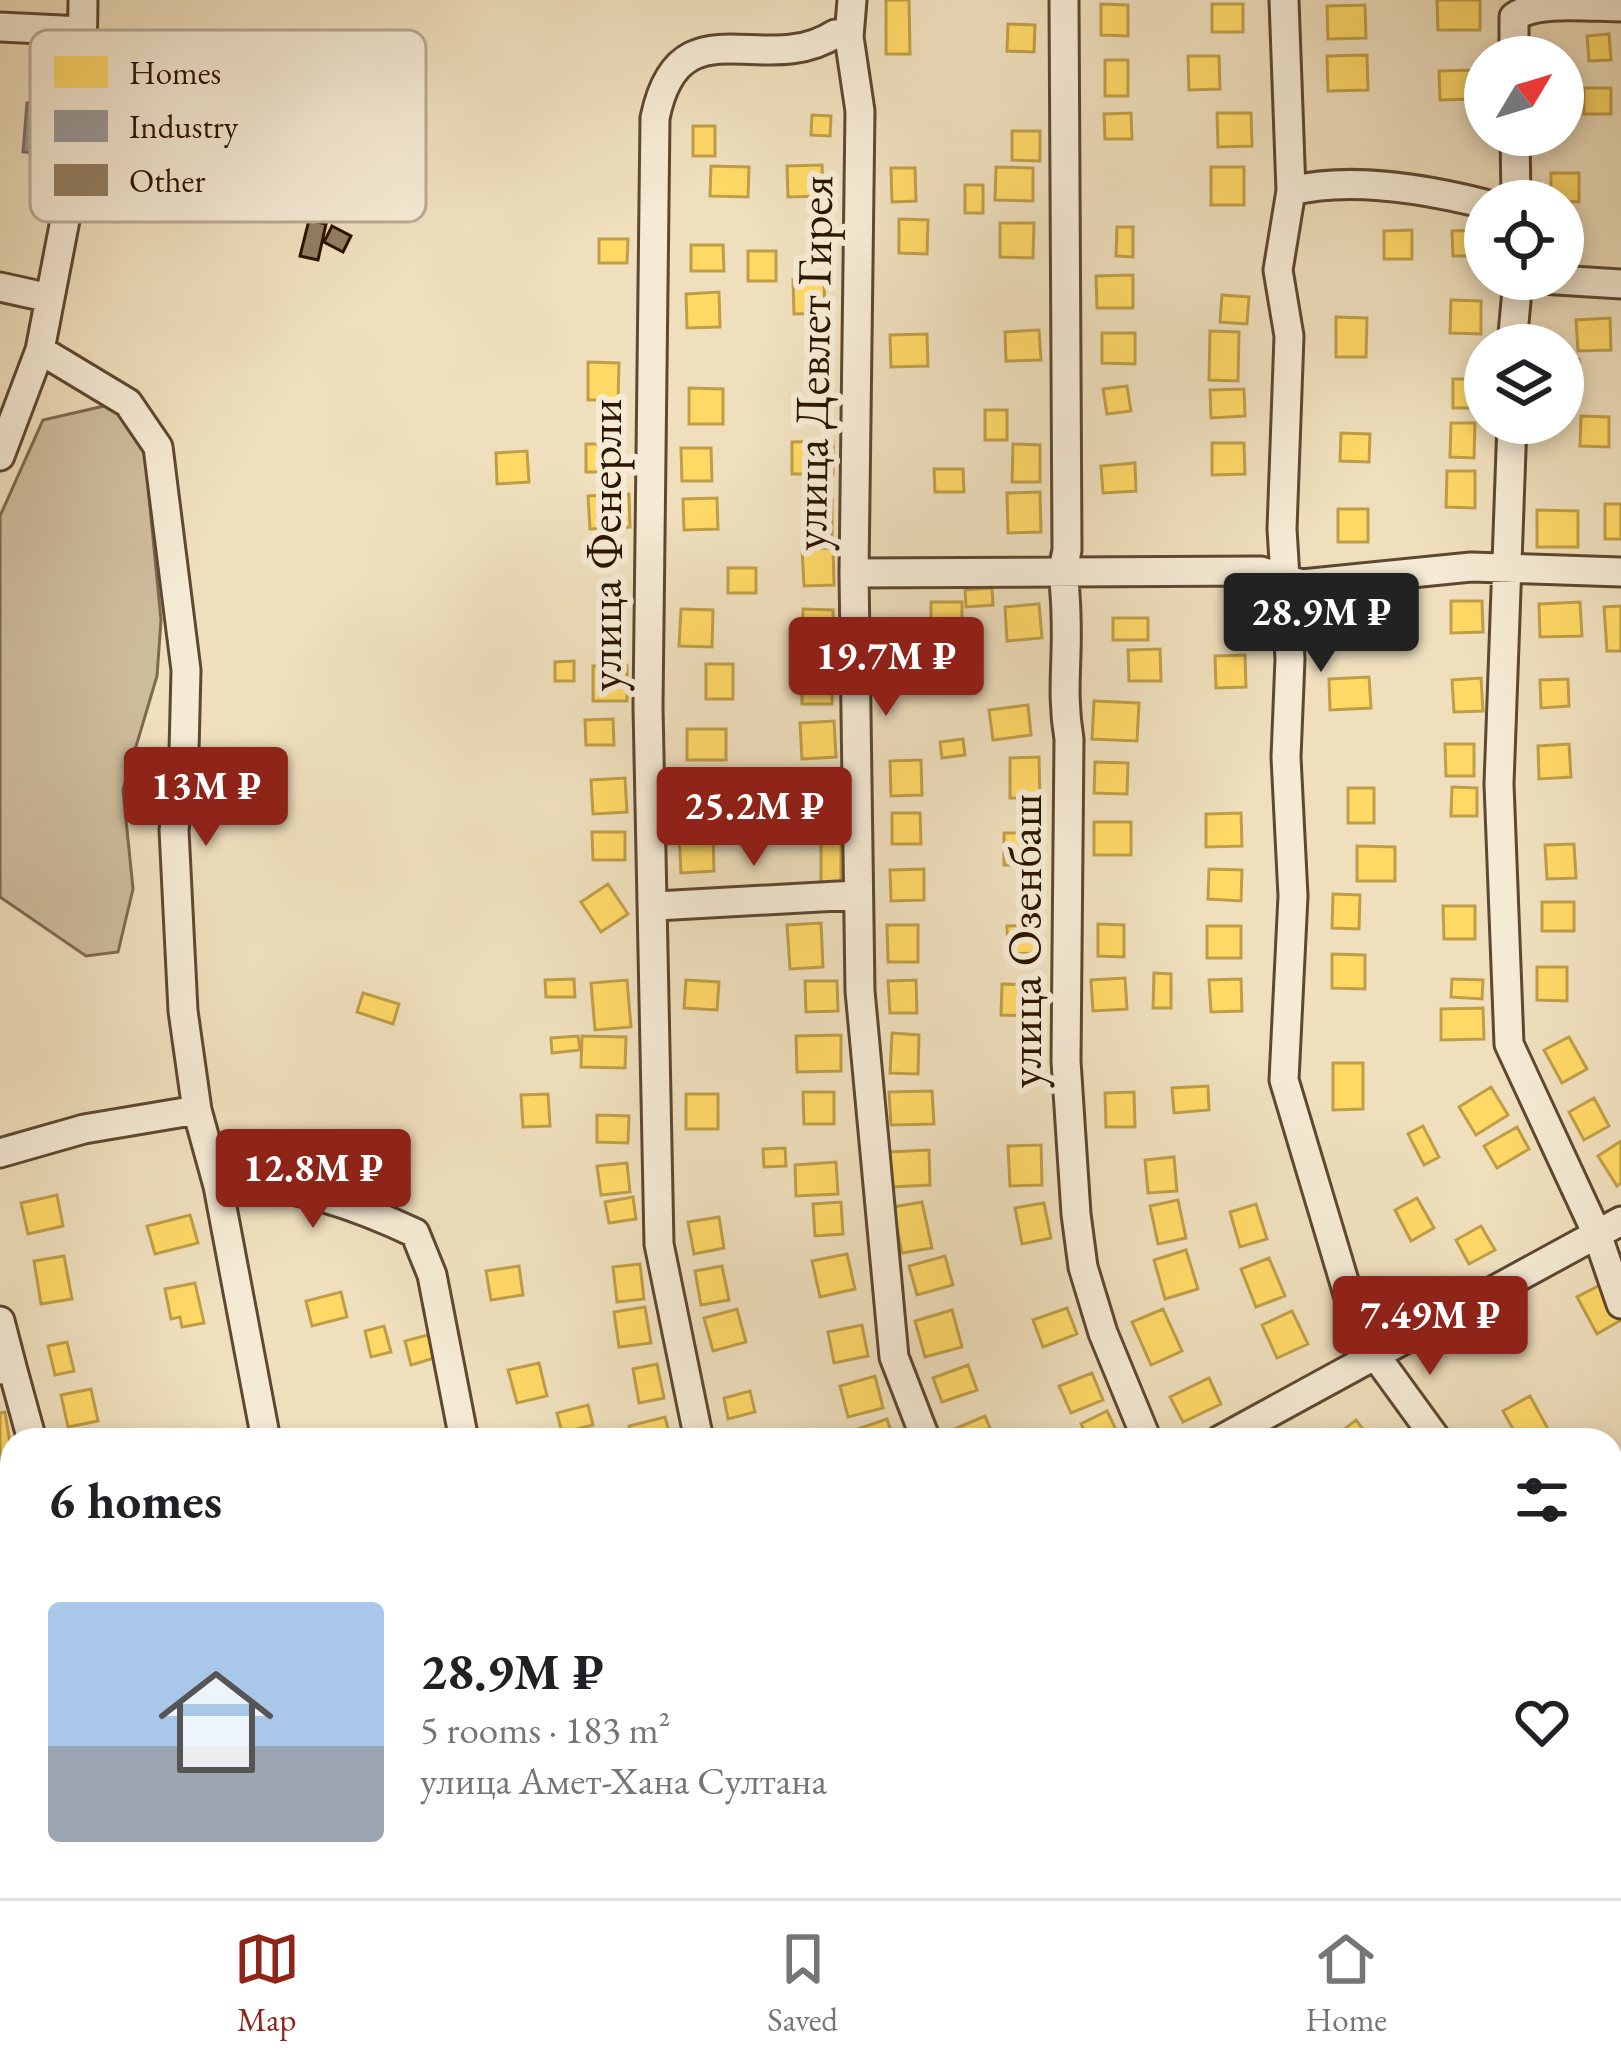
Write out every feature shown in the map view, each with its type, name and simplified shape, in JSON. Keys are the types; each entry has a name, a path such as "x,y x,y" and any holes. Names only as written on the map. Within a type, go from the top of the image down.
{"street":[{"path":"82,30 83,0"},
{"name":"улица Девлет Гирея","path":"852,0 849,38 860,111 854,573 856,895 894,1357 921,1428"},
{"name":"улица Озенбаш","path":"1064,0 1067,550 1062,571 1067,619 1061,691 1069,739 1066,1061 1083,1267 1103,1334 1142,1428"},
{"path":"1284,0 1291,191 1278,270 1289,336 1283,578 1290,659 1286,757 1293,896 1284,1080 1350,1301 1372,1352 1428,1428"},
{"path":"1514,36 1514,17 1534,5 1621,8"},
{"path":"0,27 62,30"},
{"name":"улица Фенерли","path":"697,1428 659,1244 656,906 648,707 655,151 660,90 688,52 708,45 783,50 817,46 835,34 849,38"},
{"path":"1291,191 1320,184 1464,200"},
{"path":"0,456 40,350 64,222"},
{"path":"1584,282 1621,284"},
{"path":"0,287 50,298"},
{"path":"40,350 128,403 158,447 186,670 184,751 174,830 183,1011 197,1110 218,1186 264,1428"},
{"path":"1512,444 1499,784 1509,1044 1609,1227 1621,1304"},
{"path":"854,573 1261,571 1302,584 1471,567 1621,572"},
{"path":"656,906 856,895"},
{"path":"0,1153 84,1129 197,1110"},
{"path":"218,1186 251,1182 366,1210 415,1233 432,1276 462,1428"},
{"path":"1241,1428 1372,1352 1609,1227"},
{"path":"0,1321 6,1369 28,1428"}],"shaded area":[{"path":"113,404 143,435 161,620 157,676 123,790 133,889 118,952 86,956 0,897 0,516 43,420"}],"building: Homes":[{"path":"886,0 909,0 910,54 886,54"},
{"path":"1437,0 1480,0 1480,30 1438,30"},
{"path":"1101,4 1128,5 1128,36 1101,35"},
{"path":"1212,4 1243,4 1243,32 1212,32"},
{"path":"1365,5 1366,38 1328,39 1327,6"},
{"path":"1008,24 1035,25 1034,52 1007,51"},
{"path":"1609,34 1611,60 1589,61 1587,36"},
{"path":"1367,55 1368,90 1328,91 1327,56"},
{"path":"1188,56 1219,56 1220,89 1189,90"},
{"path":"1105,60 1128,60 1128,96 1105,96"},
{"path":"1464,70 1464,99 1440,100 1439,71"},
{"path":"1584,88 1611,88 1611,114 1584,114"},
{"path":"1131,113 1132,139 1105,139 1104,114"},
{"path":"1217,113 1251,113 1252,146 1218,147"},
{"path":"812,115 831,116 830,136 811,135"},
{"path":"693,126 715,126 715,156 693,156"},
{"path":"1012,131 1040,131 1040,161 1012,160"},
{"path":"822,165 823,196 788,197 787,166"},
{"path":"711,166 749,167 748,197 710,196"},
{"path":"996,167 1033,168 1033,201 995,200"},
{"path":"1211,167 1244,167 1244,205 1211,205"},
{"path":"891,168 915,168 916,201 892,202"},
{"path":"1551,173 1579,173 1579,180 1551,180"},
{"path":"965,185 983,185 983,213 965,213"},
{"path":"899,219 928,220 927,254 899,253"},
{"path":"1000,223 1034,223 1033,258 1000,257"},
{"path":"1117,227 1133,227 1133,257 1116,256"},
{"path":"1412,230 1412,259 1384,259 1384,231"},
{"path":"1452,231 1464,231 1464,256 1453,256"},
{"path":"599,239 628,239 627,263 599,263"},
{"path":"691,245 723,245 724,271 691,271"},
{"path":"748,251 776,251 776,281 748,281"},
{"path":"1133,275 1133,308 1097,308 1096,276"},
{"path":"824,279 825,313 794,314 793,280"},
{"path":"719,292 720,327 687,328 686,294"},
{"path":"1222,295 1249,297 1247,324 1220,322"},
{"path":"1451,300 1481,301 1481,324 1464,324 1464,333 1450,333"},
{"path":"1336,317 1367,318 1366,357 1336,357"},
{"path":"1610,318 1611,350 1584,351 1584,324 1576,320"},
{"path":"1039,330 1041,360 1006,361 1005,332"},
{"path":"1210,331 1239,332 1238,381 1209,380"},
{"path":"1102,333 1135,333 1135,364 1102,363"},
{"path":"927,334 928,366 891,367 890,335"},
{"path":"588,362 619,363 618,400 588,400"},
{"path":"1453,379 1464,379 1464,408 1453,408"},
{"path":"1127,386 1131,411 1107,414 1103,389"},
{"path":"689,388 723,389 723,424 689,424"},
{"path":"1244,389 1245,416 1211,418 1210,390"},
{"path":"985,410 1007,410 1007,440 985,440"},
{"path":"1584,416 1609,417 1609,447 1580,446 1584,444"},
{"path":"1451,423 1464,423 1464,444 1474,444 1474,458 1450,457"},
{"path":"1341,433 1370,434 1369,462 1340,461"},
{"path":"833,441 833,474 792,474 792,442"},
{"path":"1212,443 1244,443 1245,474 1212,475"},
{"path":"586,444 616,444 616,472 586,472"},
{"path":"1013,444 1040,445 1040,482 1012,482"},
{"path":"681,448 711,448 712,481 682,481"},
{"path":"527,451 529,482 497,484 496,453"},
{"path":"1135,463 1136,491 1103,493 1101,466"},
{"path":"934,469 963,469 964,492 935,492"},
{"path":"1447,471 1475,471 1475,508 1446,507"},
{"path":"1040,492 1041,532 1008,533 1007,493"},
{"path":"629,494 630,527 590,529 588,496"},
{"path":"717,498 718,529 684,530 683,499"},
{"path":"804,499 832,499 832,538 804,538"},
{"path":"1605,504 1621,504 1621,539 1605,539"},
{"path":"1338,509 1368,509 1368,542 1338,542"},
{"path":"1537,510 1578,511 1578,547 1537,547"},
{"path":"833,548 834,585 804,586 802,549"},
{"path":"728,568 756,568 756,593 728,593"},
{"path":"992,588 993,605 966,607 965,590"},
{"path":"1451,601 1482,601 1483,632 1451,633"},
{"path":"931,602 962,602 962,633 931,633"},
{"path":"1580,602 1582,636 1540,637 1539,604"},
{"path":"1039,604 1042,638 1007,641 1005,607"},
{"path":"1621,606 1621,651 1607,651 1604,607"},
{"path":"681,609 713,610 712,647 679,646"},
{"path":"803,609 833,610 833,646 803,646"},
{"path":"1113,618 1148,618 1148,640 1113,640"},
{"path":"1160,649 1161,681 1129,681 1128,650"},
{"path":"925,651 926,682 894,682 893,652"},
{"path":"1245,655 1246,687 1216,688 1215,656"},
{"path":"574,661 574,681 555,681 555,662"},
{"path":"706,664 733,664 733,699 706,699"},
{"path":"802,665 833,665 832,704 802,704"},
{"path":"593,666 627,666 627,701 593,701"},
{"path":"1369,677 1371,708 1330,710 1329,679"},
{"path":"1481,678 1483,711 1454,712 1452,680"},
{"path":"1568,679 1569,706 1541,708 1540,680"},
{"path":"1094,701 1139,703 1137,741 1092,739"},
{"path":"1028,705 1031,735 993,740 989,710"},
{"path":"613,719 614,745 586,745 585,720"},
{"path":"834,721 836,757 802,759 800,723"},
{"path":"687,729 726,729 726,760 687,760"},
{"path":"963,739 965,755 942,758 940,742"},
{"path":"1445,744 1474,744 1474,776 1446,776"},
{"path":"1569,744 1571,777 1539,779 1538,746"},
{"path":"1039,757 1040,798 1010,798 1010,758"},
{"path":"921,760 922,795 891,796 890,761"},
{"path":"1095,762 1128,763 1127,794 1094,793"},
{"path":"625,778 627,812 593,814 591,780"},
{"path":"684,778 717,779 716,807 684,806"},
{"path":"1452,787 1477,788 1477,816 1451,816"},
{"path":"1348,788 1374,788 1374,823 1348,823"},
{"path":"892,813 920,813 921,844 892,844"},
{"path":"1241,813 1242,846 1206,847 1206,814"},
{"path":"1094,822 1131,822 1131,855 1094,855"},
{"path":"821,831 841,831 841,883 821,883"},
{"path":"592,832 625,832 625,860 593,860"},
{"path":"1004,833 1041,833 1042,865 1004,865"},
{"path":"713,834 714,871 681,873 679,835"},
{"path":"1574,844 1576,878 1547,879 1545,845"},
{"path":"1357,846 1395,847 1395,881 1357,881"},
{"path":"924,869 924,900 891,901 890,870"},
{"path":"1209,869 1242,870 1241,901 1208,899"},
{"path":"608,884 628,914 601,932 581,902"},
{"path":"1333,894 1360,895 1359,929 1332,928"},
{"path":"1542,902 1574,902 1574,931 1542,931"},
{"path":"1443,906 1475,906 1475,939 1444,939"},
{"path":"821,923 823,967 790,969 787,925"},
{"path":"1098,924 1124,925 1124,957 1098,956"},
{"path":"887,925 918,925 918,962 888,962"},
{"path":"1037,925 1039,953 1008,954 1007,926"},
{"path":"1207,926 1241,926 1241,958 1207,958"},
{"path":"1332,954 1365,955 1365,989 1332,988"},
{"path":"1537,967 1567,967 1567,1001 1537,1000"},
{"path":"1154,973 1171,974 1171,1008 1153,1008"},
{"path":"1125,978 1127,1009 1093,1011 1091,980"},
{"path":"574,979 575,997 546,997 545,980"},
{"path":"1241,979 1242,1011 1211,1012 1209,980"},
{"path":"1452,979 1483,980 1482,999 1451,997"},
{"path":"627,980 631,1027 595,1030 591,983"},
{"path":"686,980 719,982 717,1010 684,1008"},
{"path":"916,980 917,1013 890,1013 888,981"},
{"path":"805,981 837,981 838,1011 806,1012"},
{"path":"1002,984 1035,985 1035,1016 1001,1015"},
{"path":"363,993 399,1004 393,1024 357,1012"},
{"path":"1483,1008 1484,1039 1441,1040 1441,1009"},
{"path":"892,1033 919,1035 918,1074 890,1073"},
{"path":"841,1035 841,1071 797,1072 796,1036"},
{"path":"578,1036 580,1050 552,1053 551,1038"},
{"path":"582,1036 626,1037 625,1068 581,1067"},
{"path":"1569,1037 1587,1069 1562,1083 1544,1050"},
{"path":"1333,1063 1363,1063 1363,1109 1333,1110"},
{"path":"1208,1086 1209,1110 1174,1113 1172,1088"},
{"path":"1491,1087 1508,1115 1476,1135 1459,1107"},
{"path":"932,1091 934,1124 891,1125 889,1092"},
{"path":"803,1092 834,1092 834,1124 804,1124"},
{"path":"1134,1092 1135,1127 1106,1127 1105,1093"},
{"path":"548,1094 550,1126 523,1127 521,1095"},
{"path":"686,1094 718,1094 718,1129 686,1129"},
{"path":"1594,1098 1609,1126 1584,1140 1569,1112"},
{"path":"597,1115 629,1116 628,1143 597,1142"},
{"path":"1423,1126 1439,1157 1424,1165 1408,1134"},
{"path":"1517,1127 1529,1149 1497,1168 1484,1146"},
{"path":"1621,1141 1621,1183 1617,1186 1598,1156"},
{"path":"1041,1145 1042,1185 1010,1186 1008,1146"},
{"path":"785,1148 786,1166 764,1167 763,1149"},
{"path":"929,1150 930,1185 891,1187 889,1152"},
{"path":"1174,1157 1177,1191 1148,1193 1145,1160"},
{"path":"836,1162 838,1194 796,1196 795,1165"},
{"path":"627,1163 630,1192 601,1195 597,1166"},
{"path":"57,1195 63,1226 28,1234 21,1203"},
{"path":"633,1197 636,1219 609,1223 605,1202"},
{"path":"1417,1198 1434,1228 1411,1241 1395,1210"},
{"path":"1178,1200 1186,1238 1158,1244 1150,1206"},
{"path":"841,1202 843,1234 815,1236 813,1204"},
{"path":"922,1202 932,1248 902,1253 893,1207"},
{"path":"1044,1203 1051,1238 1022,1244 1015,1208"},
{"path":"1256,1204 1267,1239 1240,1247 1230,1212"},
{"path":"190,1215 198,1243 155,1254 147,1226"},
{"path":"719,1217 724,1248 694,1254 688,1222"},
{"path":"1481,1226 1495,1250 1469,1264 1456,1240"},
{"path":"1186,1250 1198,1289 1165,1299 1154,1260"},
{"path":"847,1254 855,1289 820,1297 812,1261"},
{"path":"64,1256 72,1299 41,1304 34,1261"},
{"path":"945,1256 953,1285 917,1295 909,1266"},
{"path":"1269,1258 1285,1296 1256,1307 1241,1269"},
{"path":"640,1264 644,1299 617,1302 613,1267"},
{"path":"519,1266 523,1295 491,1300 486,1271"},
{"path":"722,1266 729,1300 701,1305 695,1271"},
{"path":"195,1283 204,1323 182,1327 180,1317 171,1319 165,1289"},
{"path":"1604,1283 1621,1320 1597,1334 1577,1297"},
{"path":"341,1292 347,1317 312,1326 306,1301"},
{"path":"645,1307 651,1343 619,1347 614,1312"},
{"path":"1067,1308 1077,1334 1043,1347 1033,1320"},
{"path":"737,1309 746,1342 713,1351 704,1318"},
{"path":"1163,1309 1182,1351 1151,1365 1132,1322"},
{"path":"952,1310 962,1347 925,1357 915,1321"},
{"path":"1292,1311 1308,1344 1277,1358 1262,1325"},
{"path":"862,1325 868,1356 834,1363 828,1332"},
{"path":"384,1326 391,1352 371,1357 365,1331"},
{"path":"435,1333 441,1356 411,1365 405,1341"},
{"path":"67,1342 74,1371 55,1375 48,1346"},
{"path":"539,1363 547,1396 517,1403 508,1370"},
{"path":"657,1364 664,1398 639,1403 633,1369"},
{"path":"968,1365 977,1390 942,1402 933,1378"},
{"path":"1092,1373 1103,1400 1071,1413 1059,1386"},
{"path":"875,1376 883,1408 848,1417 840,1386"},
{"path":"1209,1378 1221,1404 1183,1422 1170,1397"},
{"path":"91,1389 98,1421 68,1427 61,1395"},
{"path":"750,1391 755,1412 728,1419 724,1398"},
{"path":"1530,1396 1547,1428 1512,1428 1503,1411"},
{"path":"588,1405 593,1425 561,1428 557,1413"},
{"path":"1107,1411 1115,1428 1083,1428 1081,1424"},
{"path":"5,1412 8,1428 0,1428 0,1413"},
{"path":"985,1416 990,1428 957,1428"},
{"path":"665,1417 668,1428 630,1428"},
{"path":"887,1419 890,1428 861,1428"}],"building: Industry":[{"path":"27,103 30,103 30,153 23,152"}],"building: Other":[{"path":"308,222 326,224 318,260 300,256"},
{"path":"332,226 351,236 343,252 324,242"}]}
